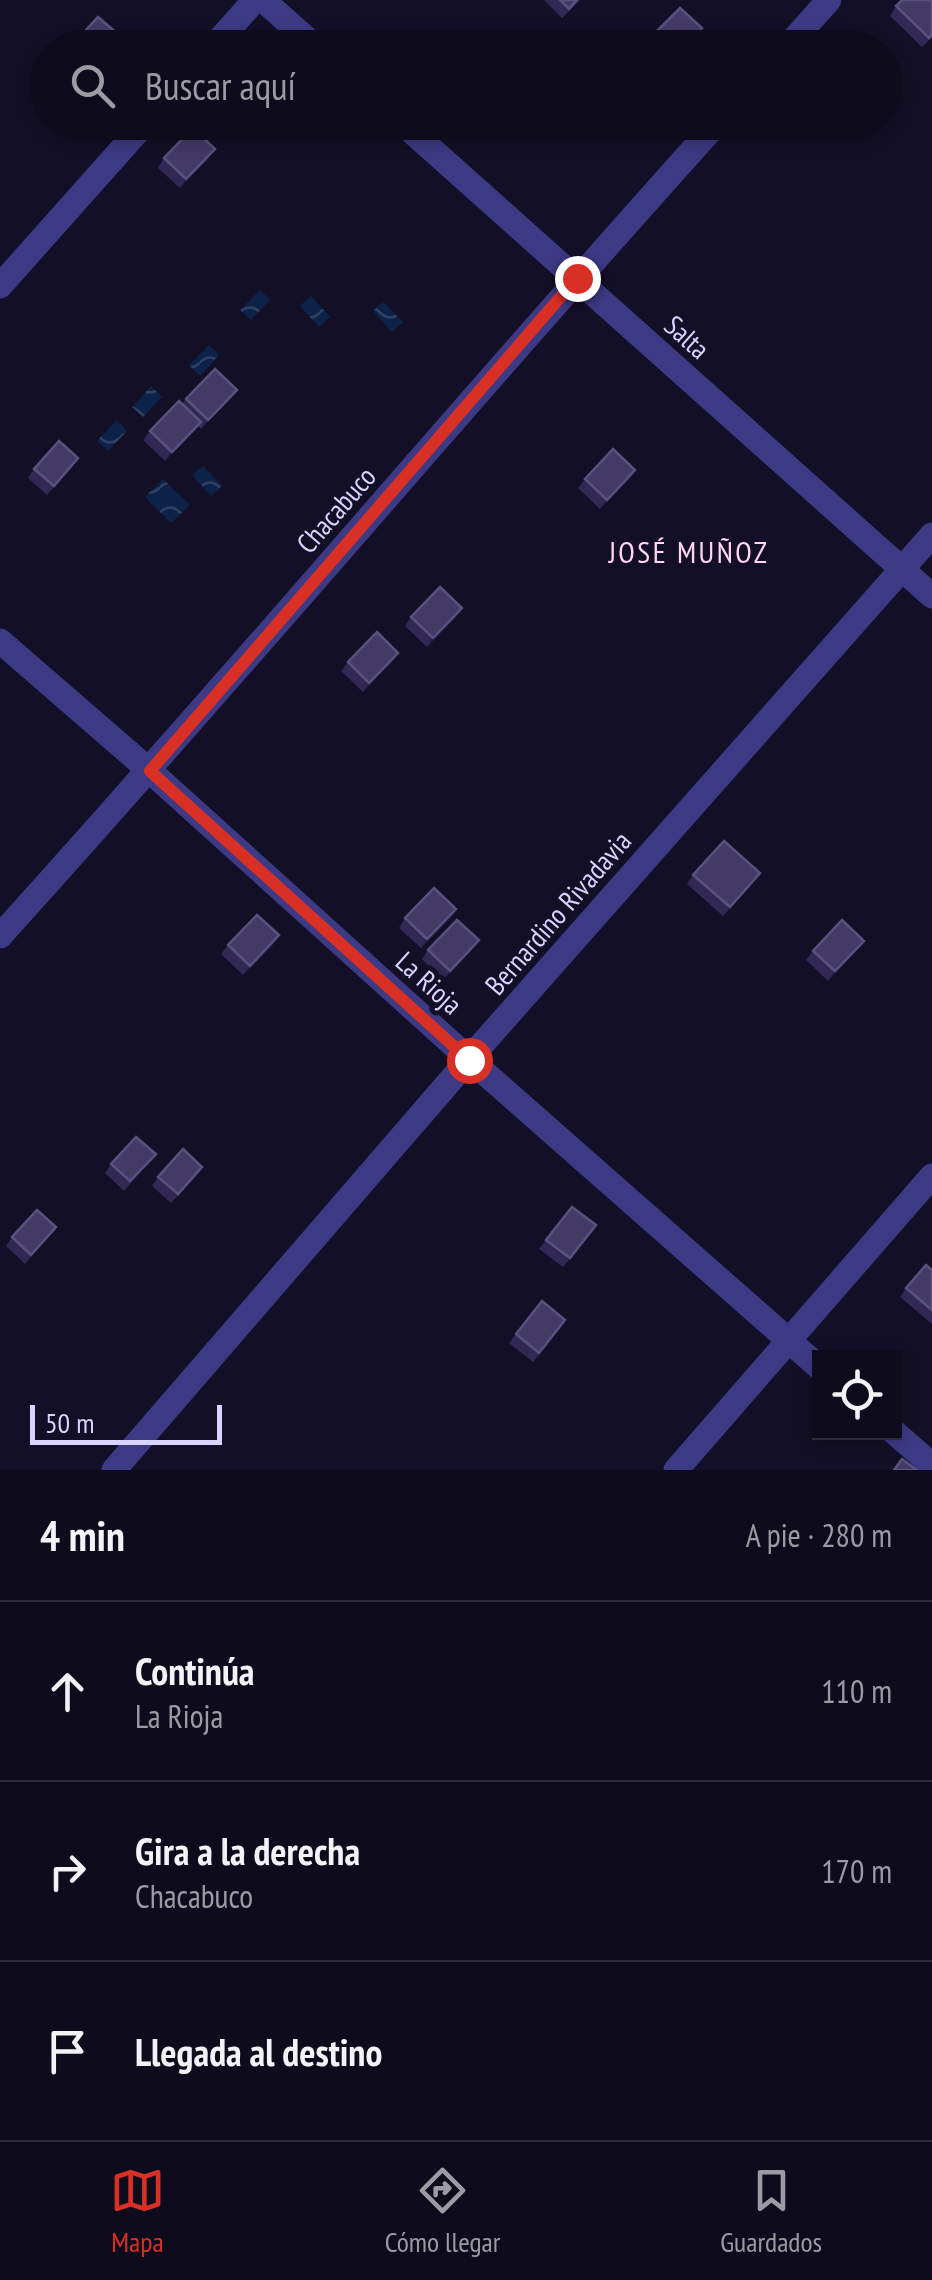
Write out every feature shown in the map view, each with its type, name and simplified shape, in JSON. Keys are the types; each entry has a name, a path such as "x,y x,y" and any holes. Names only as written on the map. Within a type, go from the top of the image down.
{"street":[{"path":"228,30 255,0"},
{"path":"263,0 296,30"},
{"path":"802,30 829,0"},
{"path":"0,286 130,140"},
{"name":"Salta","path":"421,140 932,596"},
{"name":"Chacabuco","path":"0,936 150,771 577,278 702,140"},
{"name":"Bernardino Rivadavia","path":"114,1470 932,534"},
{"name":"La Rioja","path":"0,641 812,1361"},
{"path":"676,1470 932,1176"},
{"path":"902,1439 932,1465"}],"water":[{"path":"260,290 270,300 251,320 240,310"},
{"path":"311,296 330,317 319,327 300,306"},
{"path":"383,302 403,322 392,332 373,311"},
{"path":"209,345 219,355 200,376 189,365"},
{"path":"151,386 162,397 143,417 132,407"},
{"path":"117,420 127,431 108,451 97,441"},
{"path":"203,466 222,486 211,496 192,475"},
{"path":"163,479 190,505 171,523 145,497"}],"building":[{"path":"560,0 577,0 569,9"},
{"path":"902,0 932,0 929,38 896,6"},
{"path":"680,8 702,28 700,30 658,30"},
{"path":"98,17 113,30 86,30"},
{"path":"181,140 206,140 215,149 186,179 164,158"},
{"path":"215,369 237,390 208,420 186,399"},
{"path":"179,401 201,422 172,452 150,431"},
{"path":"59,441 78,458 54,486 34,469"},
{"path":"613,449 635,470 607,500 585,479"},
{"path":"440,587 462,608 433,638 411,617"},
{"path":"377,632 398,653 369,683 348,662"},
{"path":"724,841 760,873 730,907 693,875"},
{"path":"434,888 456,909 427,939 405,918"},
{"path":"257,915 279,935 250,966 228,945"},
{"path":"457,920 479,940 450,971 428,950"},
{"path":"842,920 864,941 835,971 813,951"},
{"path":"136,1137 156,1154 130,1181 111,1164"},
{"path":"183,1149 202,1167 178,1194 158,1177"},
{"path":"572,1207 596,1225 570,1258 546,1240"},
{"path":"37,1210 56,1227 31,1255 12,1237"},
{"path":"926,1265 932,1270 932,1310 906,1288"},
{"path":"542,1301 565,1320 539,1353 516,1334"},
{"path":"902,1459 917,1470 894,1470"}],"district":[{"name":"JOSÉ MUÑOZ","path":"689,553"}],"route":[{"path":"469,1060 150,771 577,278"}]}
